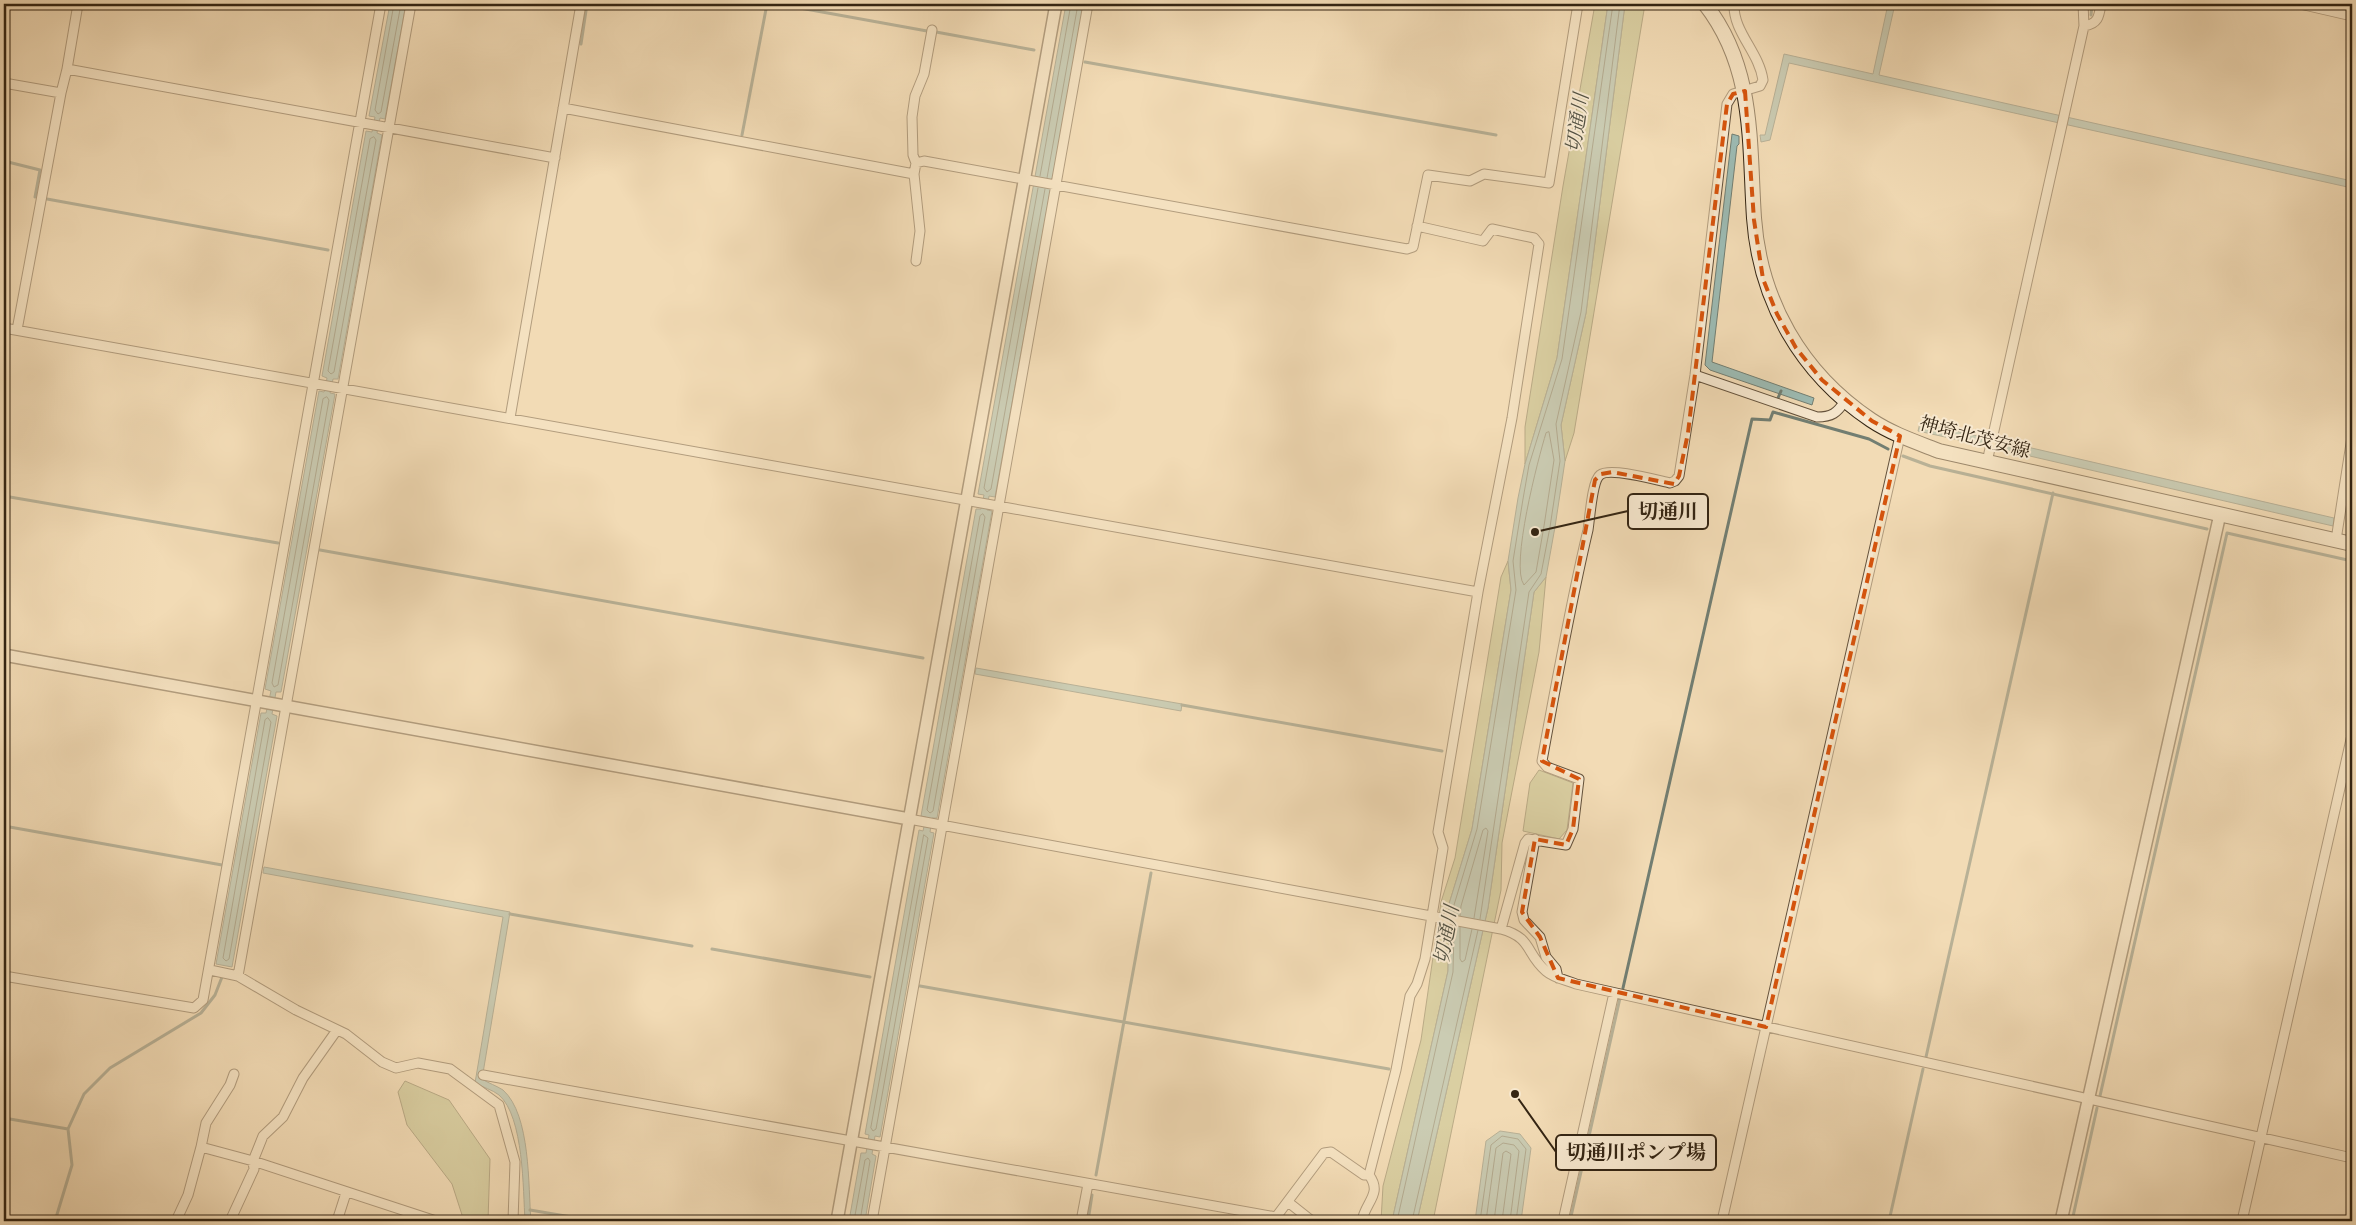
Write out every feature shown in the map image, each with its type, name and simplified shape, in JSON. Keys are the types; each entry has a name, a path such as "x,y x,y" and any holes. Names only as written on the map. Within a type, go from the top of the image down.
{"main road":[{"name":"神埼北茂安線","path":"1706,4 1728,41 1745,90 1751,141 1754,220 1763,279 1777,314 1796,348 1822,380 1846,401 1872,421 1900,436 1940,451 1990,450 2220,514 2337,534 2352,544"}],"street":[{"path":"17,330 78,4"},
{"path":"238,976 312,383 381,4"},
{"path":"4,976 194,1008 203,1000 271,703 333,387 380,126 411,4"},
{"path":"510,418 581,4"},
{"path":"838,1221 909,819 1028,181 1056,4"},
{"path":"872,1221 942,827 994,506 1088,4"},
{"path":"916,163 924,162 1407,250 1413,247 1428,175 1470,180 1484,174 1548,183 1578,4"},
{"path":"1499,929 1525,843 1528,839 1535,839 1566,845 1573,830 1579,780 1547,767 1542,761 1573,593 1592,512 1595,480 1601,474 1612,472 1670,483 1675,482 1679,476 1688,433 1727,104 1733,94 1760,86 1763,80 1756,58 1736,22 1734,4"},
{"path":"1990,450 2084,26 2083,4"},
{"path":"2084,26 2093,24 2099,18 2100,4"},
{"path":"2300,4 2352,16"},
{"path":"916,261 920,231 914,174 916,163 913,155 912,118 915,96 924,74 932,30"},
{"path":"67,69 555,158"},
{"path":"4,83 61,93"},
{"path":"563,108 914,174"},
{"path":"1369,1175 1396,1070 1410,996 1417,984 1425,959 1434,917 1443,848 1438,832 1478,592 1512,418 1539,244 1534,238 1492,229 1483,241 1417,226"},
{"path":"4,328 1478,592"},
{"path":"1695,376 1817,417 1829,417 1838,413 1846,401"},
{"path":"1722,1221 1900,436"},
{"path":"2337,534 2352,437"},
{"path":"2061,1221 2220,514"},
{"path":"4,655 909,819 942,827 1499,929 1520,936 1546,971 1558,978 1614,993 2352,1158"},
{"path":"2242,1221 2260,1138 2348,772 2352,735"},
{"path":"1535,839 1522,912 1524,920 1540,937 1546,957 1556,969 1558,978"},
{"path":"210,970 238,976 296,1010 346,1034 382,1062 396,1068 418,1063 450,1069 499,1105 515,1162 513,1221"},
{"path":"1562,1221 1614,993"},
{"path":"230,1221 254,1169 253,1161 263,1136 283,1117 303,1078 337,1030"},
{"path":"176,1221 188,1196 206,1123 234,1074"},
{"path":"484,1075 1276,1217 1324,1153 1330,1152 1364,1175 1369,1175 1375,1183 1375,1192 1362,1221"},
{"path":"201,1147 253,1161 436,1221"},
{"path":"1081,1221 1088,1184"},
{"path":"337,1221 346,1193"},
{"path":"1288,1202 1312,1221"}],"highlighted area":[{"path":"1745,91 1754,220 1763,279 1777,314 1796,348 1822,380 1872,421 1900,436 1766,1027 1558,978 1540,937 1522,912 1535,839 1566,845 1573,829 1579,779 1542,761 1595,480 1601,474 1612,472 1674,484 1679,476 1688,433 1727,104 1733,94"}],"green space":[{"path":"1595,4 1608,4 1557,358 1525,464 1525,427 1563,186"},
{"path":"1625,4 1645,4 1574,433 1565,461 1561,425 1586,313"},
{"path":"1508,561 1511,590 1472,829 1449,904 1448,971 1392,1221 1381,1221 1383,1186 1421,1040 1441,902 1455,858 1501,577"},
{"path":"1546,577 1539,652 1502,843 1501,890 1433,1221 1417,1221 1488,908 1534,592"},
{"path":"1539,770 1573,783 1567,830 1559,839 1523,831 1530,783"},
{"path":"405,1081 449,1100 490,1159 488,1221 464,1221 452,1184 407,1125 398,1092"}],"water":[{"path":"390,4 406,4 385,119 380,118 377,133 382,135 338,379 333,379 330,393 335,394 281,692 276,692 272,714 277,716 232,967 216,964 261,713 266,713 271,691 265,689 319,391 324,392 325,390 327,378 322,376 366,131 372,132 375,117 369,116"},
{"path":"1066,4 1084,4 995,497 989,496 987,510 992,511 937,818 932,818 930,832 934,833 880,1137 875,1136 872,1154 876,1156 865,1221 849,1221 861,1153 866,1153 869,1135 865,1134 919,830 923,831 926,817 921,816 976,509 981,509 984,495 978,494"},
{"path":"1608,4 1625,4 1586,313 1561,425 1565,461 1546,577 1534,592 1488,908 1417,1221 1392,1221 1448,971 1449,904 1472,829 1511,590 1508,561 1518,498 1525,464 1557,358"},
{"path":"1888,4 1895,4 1879,75 2352,181 2352,188 1789,63 1770,140 1761,142 1760,135 1765,135 1784,54 1873,74"},
{"path":"1732,134 1739,136 1739,144 1737,146 1712,362 1814,398 1812,405 1710,370 1705,365"},
{"path":"1920,423 1987,438 1986,446 1918,431"},
{"path":"1997,440 2334,518 2333,526 1995,448"},
{"path":"976,668 1182,704 1181,711 975,674"},
{"path":"264,867 510,912 482,1079 503,1090 512,1101 519,1116 526,1152 531,1221 525,1221 521,1155 518,1136 507,1105 499,1095 475,1083 503,917 263,873"},
{"path":"1500,1131 1520,1134 1531,1148 1521,1221 1475,1221 1486,1141"}],"waterway":[{"path":"581,44 587,4"},
{"path":"742,135 767,4"},
{"path":"778,4 927,31"},
{"path":"2091,15 2092,4"},
{"path":"936,32 1034,50"},
{"path":"1085,62 1496,135"},
{"path":"4,161 40,170 35,197"},
{"path":"47,199 328,250"},
{"path":"1778,398 1781,391"},
{"path":"1623,988 1752,419 1770,420 1773,412 1869,439 1888,449"},
{"path":"1903,456 1930,466 2207,529"},
{"path":"1926,1057 2053,493"},
{"path":"4,496 278,543"},
{"path":"2100,1096 2227,533 2352,561"},
{"path":"320,550 923,658"},
{"path":"1182,705 1442,751"},
{"path":"4,826 222,865"},
{"path":"1096,1175 1151,873"},
{"path":"510,914 692,946"},
{"path":"712,949 870,977"},
{"path":"55,1221 72,1165 68,1129 84,1094 110,1068 201,1013 215,995 222,977"},
{"path":"920,986 1389,1069"},
{"path":"1570,1221 1620,998"},
{"path":"1889,1221 1923,1069"},
{"path":"2072,1221 2097,1108"},
{"path":"4,1118 68,1129"},
{"path":"1088,1221 1092,1195"},
{"path":"530,1210 595,1221"}],"place":[{"name":"切通川","path":"1535,532"},
{"name":"切通川ポンプ場","path":"1515,1094"}]}
